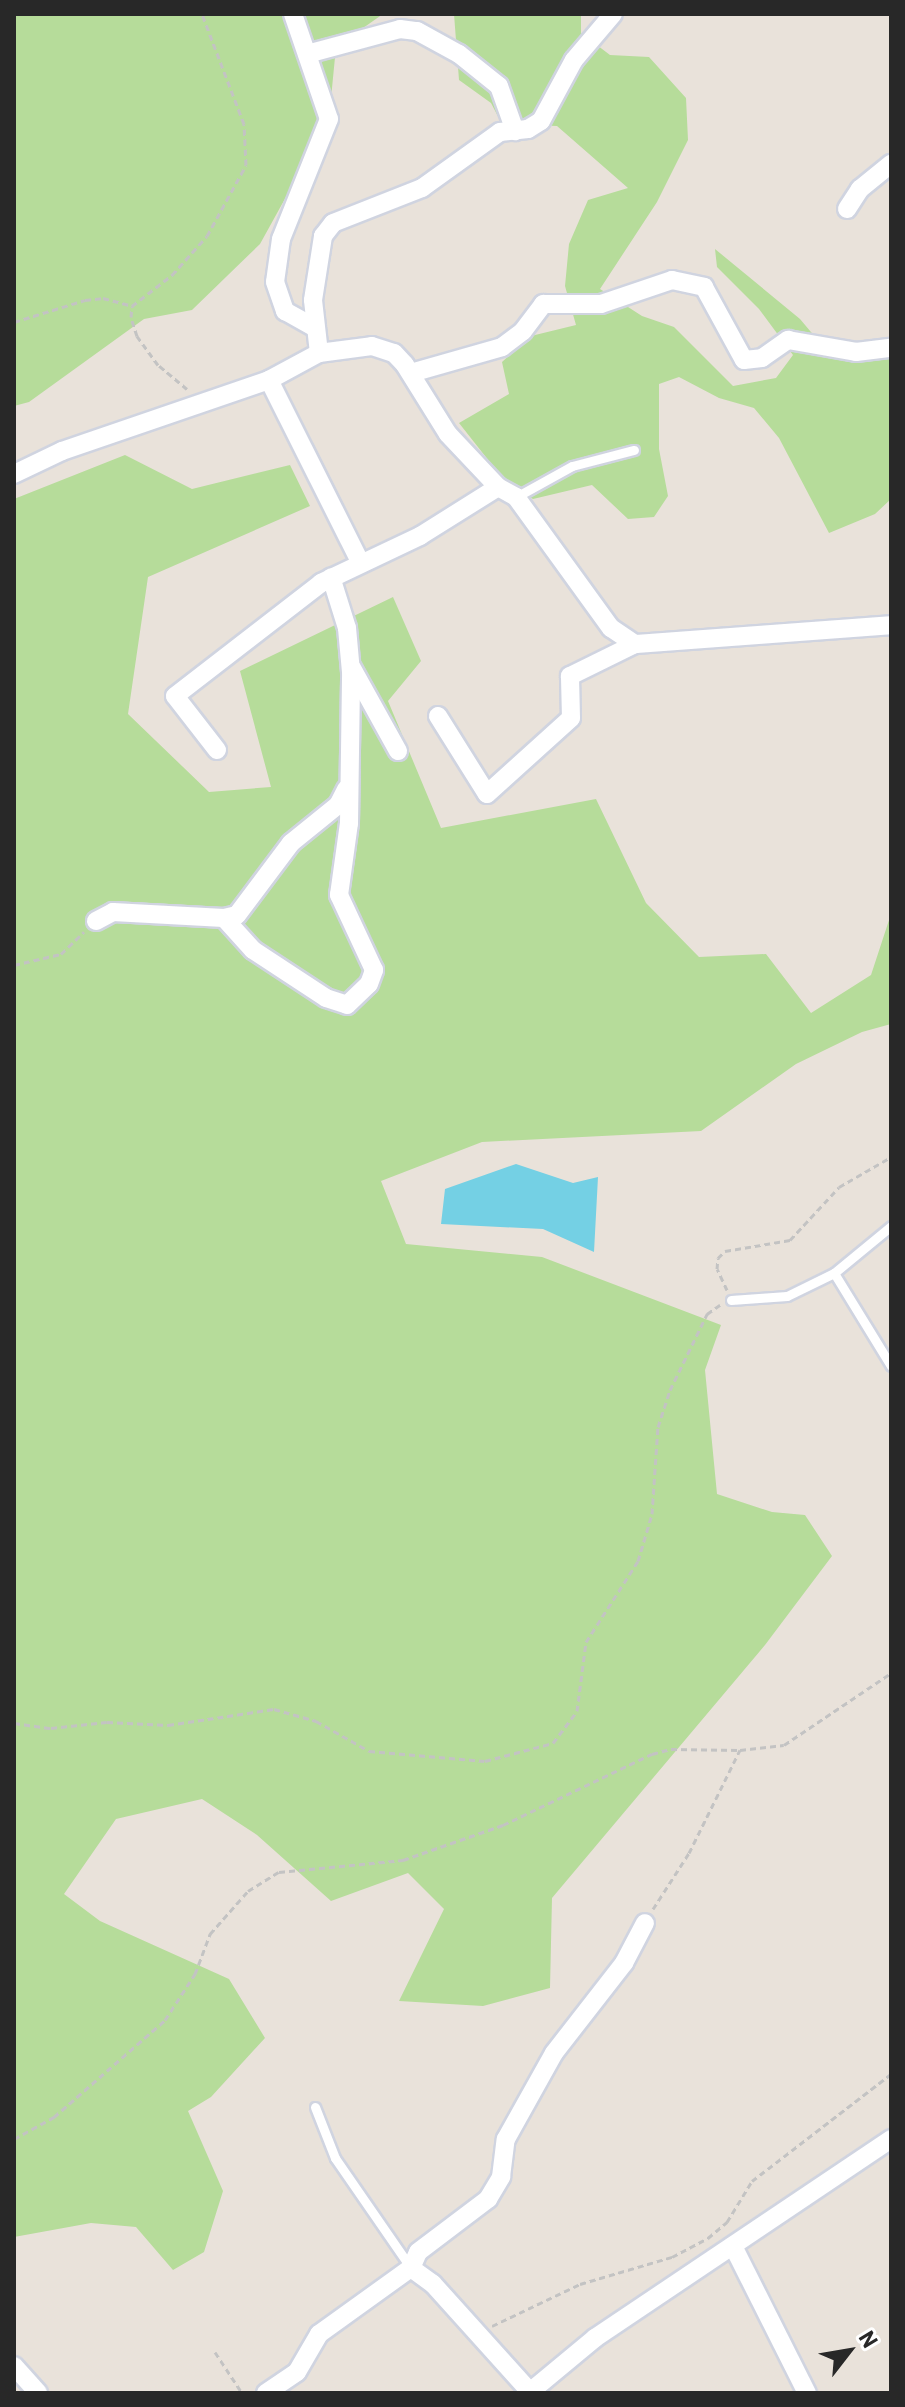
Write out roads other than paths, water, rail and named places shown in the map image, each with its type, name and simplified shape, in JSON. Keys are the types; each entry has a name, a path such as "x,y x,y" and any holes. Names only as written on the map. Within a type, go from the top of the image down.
{"street":[{"path":"293,14 329,119 281,239 275,282 285,311 312,326"},
{"path":"319,353 312,326 318,258 333,223 422,188 500,132 515,131 541,121 574,60 613,14"},
{"path":"307,54 400,29 417,31 459,54 499,86 515,131"},
{"path":"847,209 860,189 891,164"},
{"path":"411,373 502,347 543,304 601,304 672,280 704,287 744,360 762,358 788,340 856,352 891,348"},
{"path":"14,474 62,451 269,380 319,353 372,346 394,353 411,373 448,434 498,487 516,497 611,628 635,644"},
{"path":"269,380 360,562"},
{"path":"217,750 175,696 331,577 420,536 498,487"},
{"path":"224,918 253,950 326,998 347,1005 358,998 374,970 339,895 349,823 346,789 350,665 347,628 331,577"},
{"path":"438,716 487,794 571,718 570,676 635,644 891,625"},
{"path":"350,665 398,751"},
{"path":"96,921 113,912 224,918 237,915 291,843 338,805 346,789"},
{"path":"266,2393 297,2372 319,2334 411,2268 418,2252 488,2199 501,2177 506,2139 547,2065 624,1963 645,1923"},
{"path":"411,2268 433,2284 525,2392 595,2338 891,2139"},
{"path":"733,2246 807,2393"},
{"path":"14,2366 38,2393"}],"lane":[{"path":"516,497 572,466 634,450"},
{"path":"731,1300 787,1296 834,1273 891,1226"},
{"path":"834,1273 891,1366"},
{"path":"315,2107 335,2158 411,2268"}],"water":[{"path":"516,1164 573,1183 598,1177 594,1252 543,1229 441,1224 445,1189"}]}
